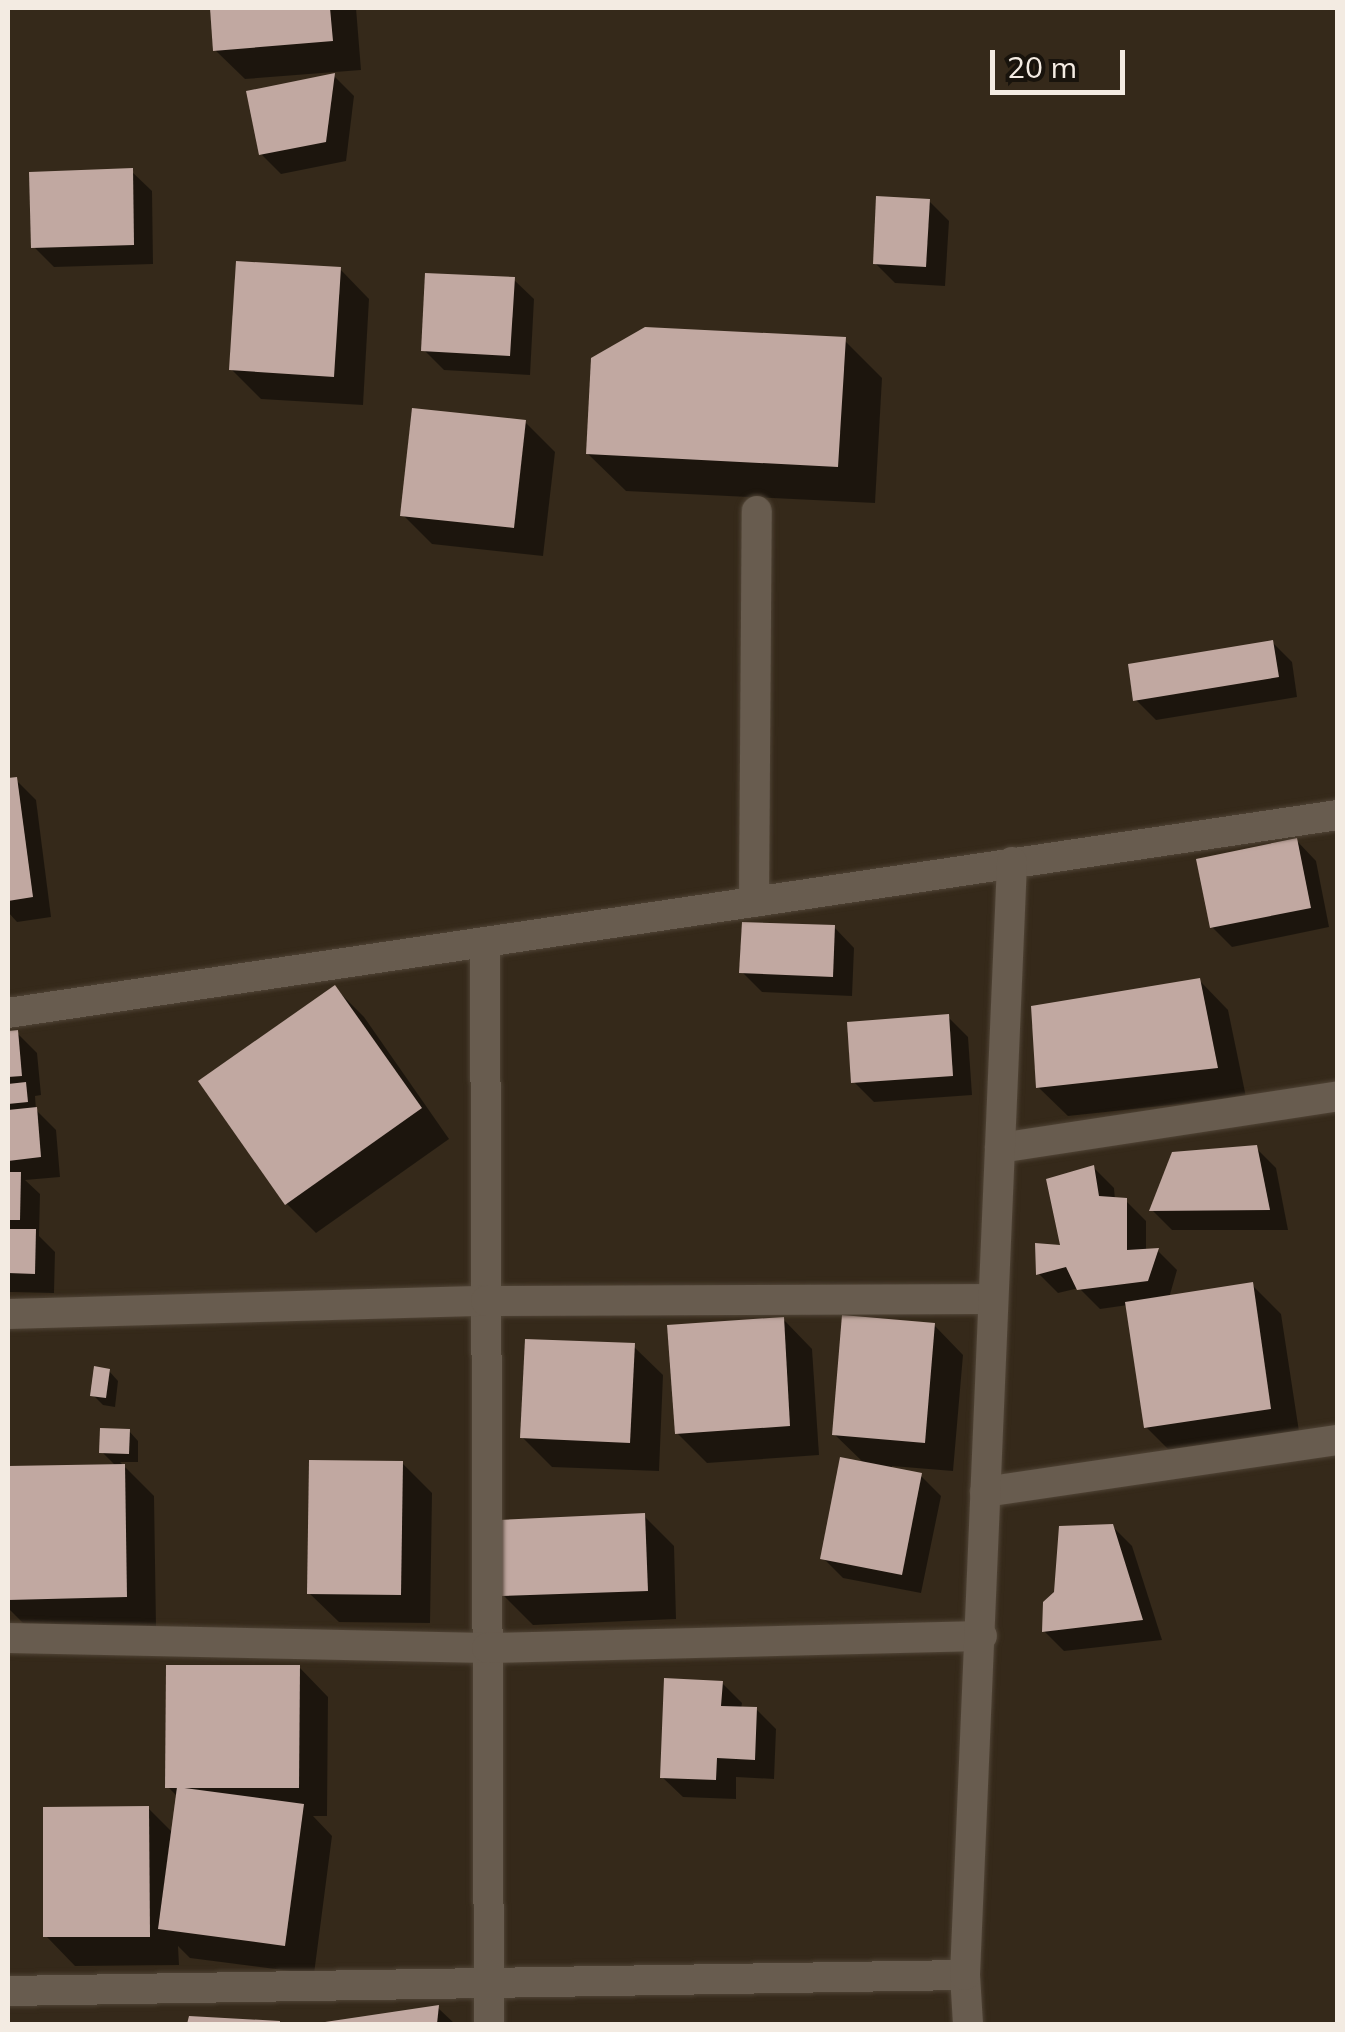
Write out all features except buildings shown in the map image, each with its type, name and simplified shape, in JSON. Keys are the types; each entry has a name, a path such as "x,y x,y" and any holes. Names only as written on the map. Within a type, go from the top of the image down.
{"street":[{"path":"754,902 757,511"},
{"path":"8,1013 1338,815"},
{"path":"968,2024 966,1975 1012,862"},
{"path":"485,942 488,2024"},
{"path":"1000,1148 1338,1096"},
{"path":"8,1314 486,1301 993,1299"},
{"path":"985,1492 1338,1440"},
{"path":"8,1638 487,1648 982,1636"},
{"path":"8,1991 966,1975"}]}
